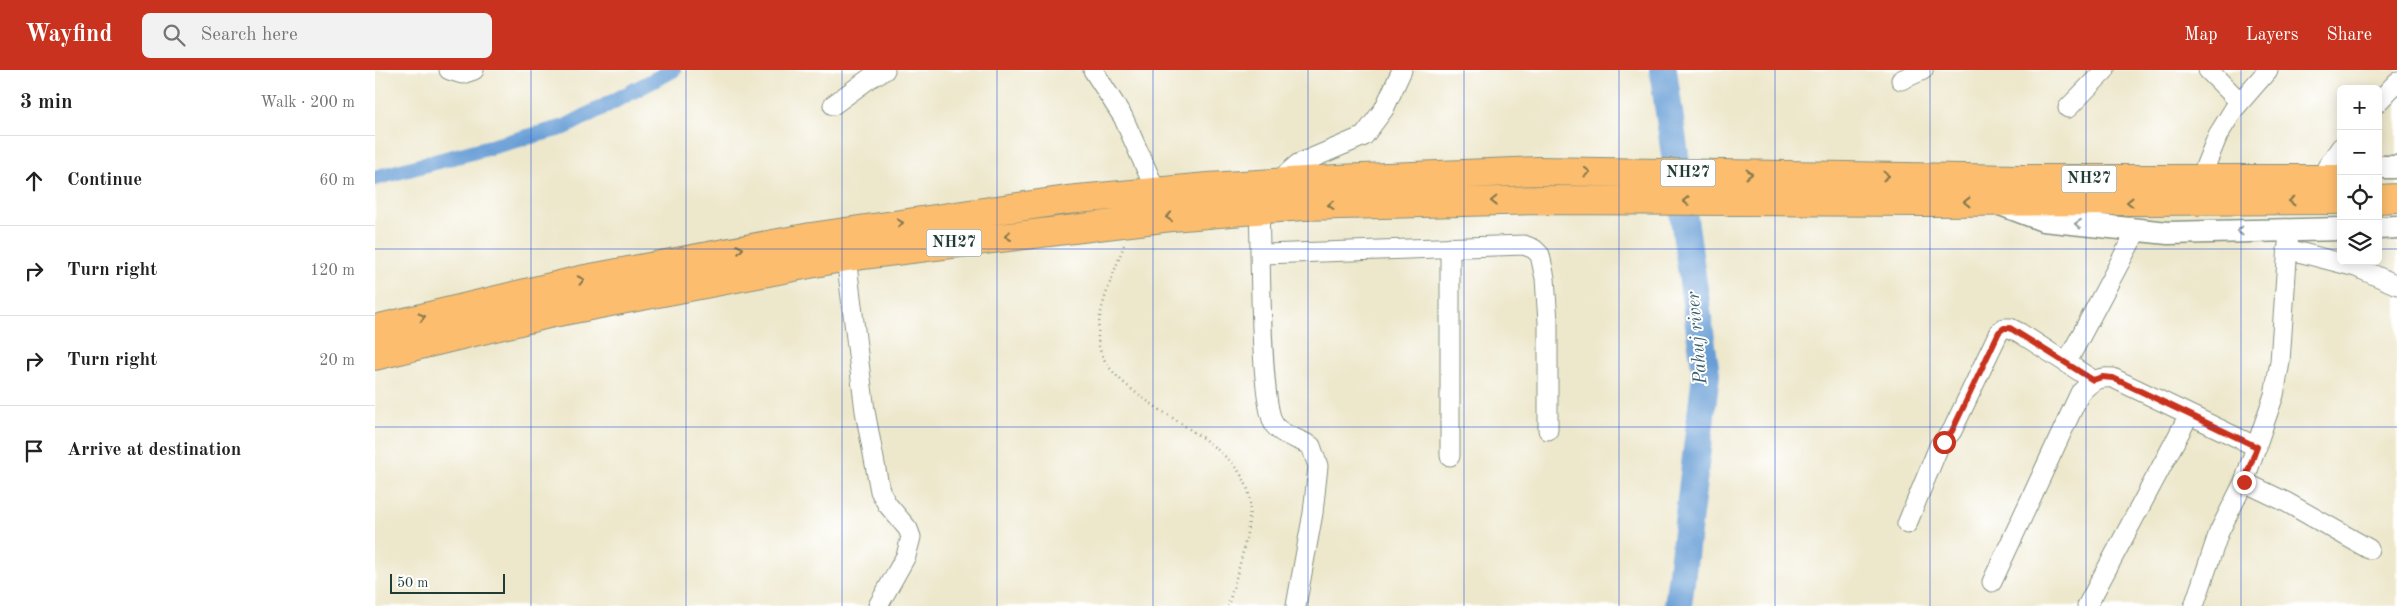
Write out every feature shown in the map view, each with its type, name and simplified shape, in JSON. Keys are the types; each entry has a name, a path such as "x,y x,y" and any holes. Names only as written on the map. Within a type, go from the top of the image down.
{"highway":[{"name":"NH27","path":"375,329 508,296 716,254 911,221 1067,200 1156,191 1276,183 1538,171 1839,188 1996,202 2065,190 2336,171"},
{"name":"NH27","path":"375,356 553,313 846,257 1132,220 1259,210 1404,202 1542,200 2022,179 2065,190 2337,200"},
{"path":"2382,180 2397,179"},
{"path":"2382,199 2397,198"}],"street":[{"path":"449,70 462,74 474,70"},
{"path":"833,105 870,78 885,70"},
{"path":"1093,70 1123,117 1156,191"},
{"path":"1276,183 1298,164 1364,136 1384,109 1402,70"},
{"path":"1901,80 1923,70"},
{"path":"2068,108 2105,70"},
{"path":"2208,70 2240,102"},
{"path":"2205,167 2218,134 2240,102 2268,70"},
{"path":"2382,98 2397,82"},
{"path":"2022,179 2107,168 2205,167 2336,171"},
{"path":"2382,167 2397,167"},
{"path":"1996,202 2043,220 2168,233 2288,240 2337,230"},
{"path":"1259,210 1263,342 1269,407 1274,425 1284,434 1311,446 1318,466 1313,513 1296,606"},
{"path":"2382,228 2397,227"},
{"path":"2067,362 2137,230"},
{"path":"2288,240 2397,285"},
{"path":"2194,606 2219,532 2244,482 2275,396 2288,240"},
{"path":"1261,254 1524,245 1534,248 1540,254 1545,278 1548,322 1548,430"},
{"path":"1449,456 1450,247"},
{"path":"846,257 865,411 877,474 881,491 887,504 908,529 911,537 906,556 878,606"},
{"path":"1907,524 1939,446 1952,431 1999,332 2004,328 2010,328 2093,380"},
{"path":"1992,582 2080,393 2093,380 2102,377 2113,378 2257,447"},
{"path":"2087,606 2189,415"},
{"path":"2244,482 2286,502 2369,549"}],"path":[{"path":"1132,220 1101,309 1097,337 1106,364 1127,386 1221,452 1242,476 1249,493 1250,515 1228,606"}],"waterway":[{"path":"375,178 565,127 673,70"},
{"name":"Pahuj river","path":"1663,70 1706,374 1678,606"}],"route":[{"path":"1944,442 1952,431 1999,332 2004,328 2010,328 2093,380 2102,377 2113,378 2257,447 2244,482"}]}
